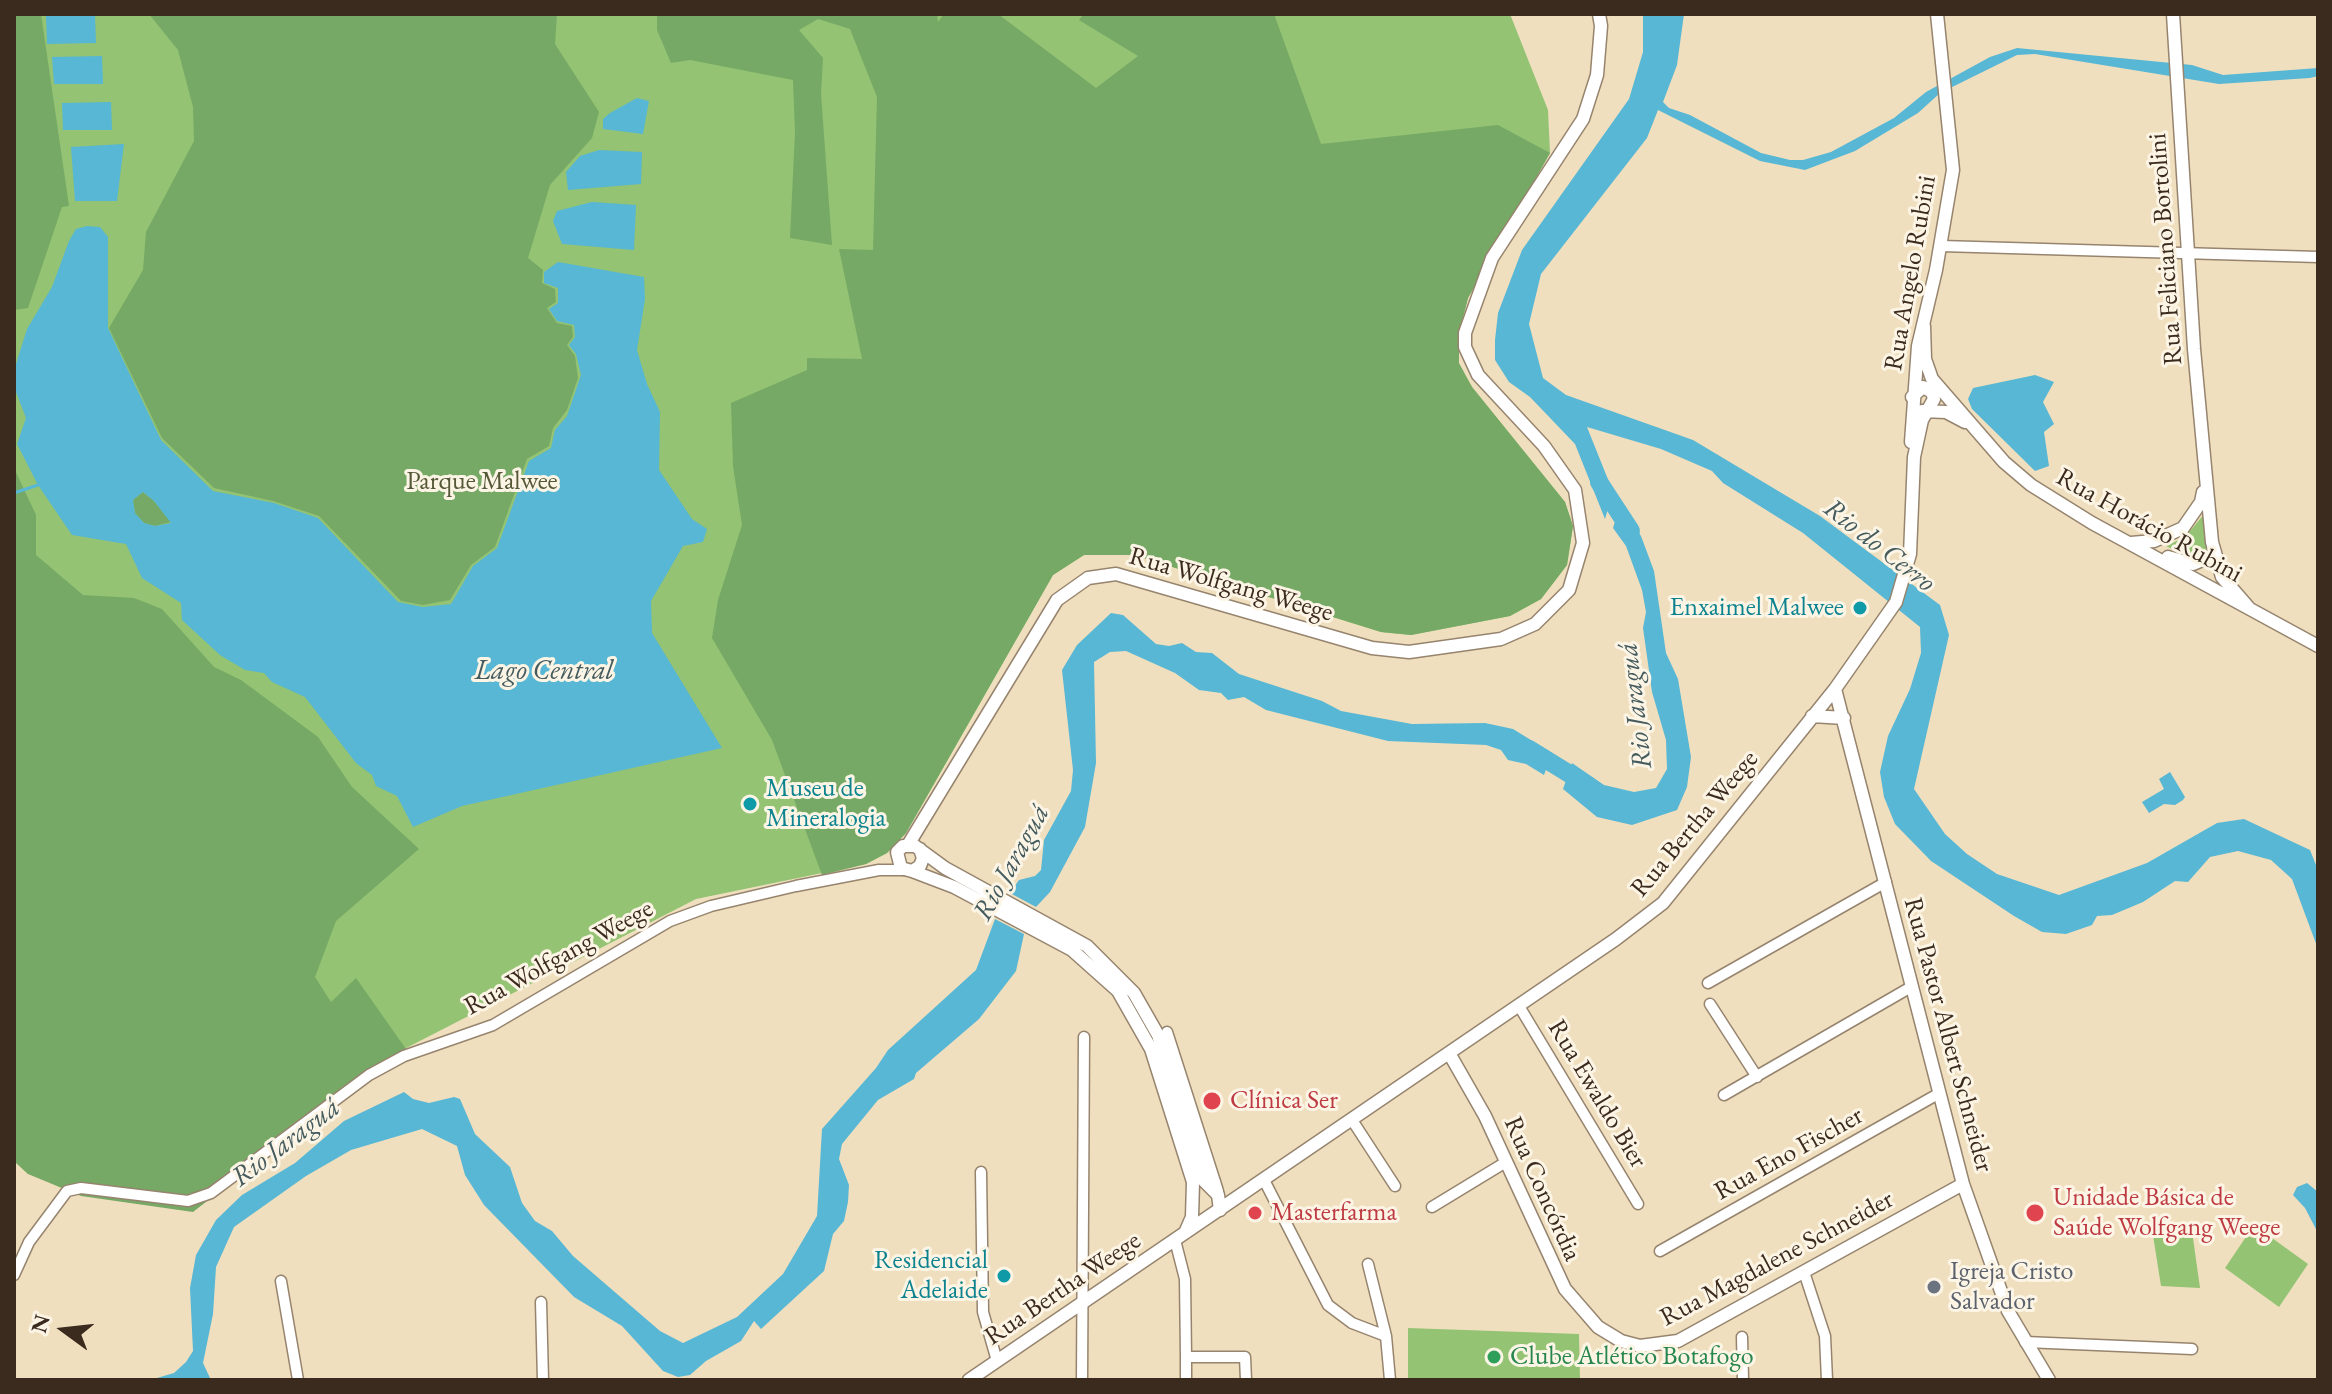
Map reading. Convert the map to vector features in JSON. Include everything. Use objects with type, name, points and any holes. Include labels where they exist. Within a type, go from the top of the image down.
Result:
[{"type":"main road","name":"Rua Wolfgang Weege","points":[[911,848],[1057,600],[1088,578],[1116,574],[1372,648],[1409,652],[1501,639],[1535,624],[1569,590],[1583,543],[1575,490],[1544,446],[1478,375],[1471,365],[1465,333],[1492,258],[1583,119],[1597,75],[1599,14]]},
{"type":"main road","name":"Rua Angelo Rubini","points":[[1912,399],[1918,346],[1941,246],[1953,170],[1937,14]]},
{"type":"main road","name":"Rua Feliciano Bortolini","points":[[2173,14],[2188,255],[2214,555],[2222,577],[2249,608]]},
{"type":"main road","name":"Rua Horácio Rubini","points":[[1924,326],[1928,373],[2004,462],[2031,485],[2134,546],[2318,646]]},
{"type":"main road","points":[[1920,388],[1930,390],[1934,399],[1926,411],[1918,410],[1912,399],[1920,388]]},
{"type":"main road","name":"Rua Bertha Weege","points":[[969,1380],[1519,1006],[1663,903],[1835,689],[1884,624],[1902,589],[1909,561],[1914,457],[1912,399]]},
{"type":"main road","name":"Rua Horácio Rubini","points":[[1926,411],[1946,412],[1971,426]]},
{"type":"main road","name":"Rua Bertha Weege","points":[[1914,457],[1926,411]]},
{"type":"main road","name":"Rua Feliciano Bortolini","points":[[2134,546],[2183,528],[2201,502],[2206,481]]},
{"type":"main road","points":[[2134,546],[2183,563],[2193,564],[2214,555]]},
{"type":"main road","name":"Rua Pastor Albert Schneider","points":[[1835,689],[1963,1184],[1997,1284],[2025,1342],[2049,1380]]},
{"type":"main road","points":[[1812,716],[1844,718]]},
{"type":"main road","points":[[908,871],[922,862],[911,848]]},
{"type":"main road","points":[[911,848],[896,861],[908,871],[982,895]]},
{"type":"main road","points":[[911,848],[982,895],[1104,960],[1134,993],[1165,1052],[1202,1177],[1220,1199],[1220,1210]]},
{"type":"main road","points":[[1038,925],[1086,960],[1128,1004],[1156,1066],[1193,1182],[1192,1212],[1179,1238]]},
{"type":"main road","name":"Rua Concórdia","points":[[1449,1053],[1485,1116],[1559,1281],[1586,1316],[1606,1333]]},
{"type":"main road","name":"Rua Magdalene Schneider","points":[[1606,1333],[1640,1346],[1678,1341],[1963,1184]]},
{"type":"main road","points":[[1193,1192],[1214,1190],[1244,1193]]},
{"type":"main road","points":[[1192,1212],[1205,1221]]},
{"type":"street","points":[[1941,246],[2318,257]]},
{"type":"street","name":"Rua Wolfgang Weege","points":[[879,870],[911,848]]},
{"type":"street","name":"Rua Wolfgang Weege","points":[[14,1275],[29,1242],[67,1191],[81,1188],[188,1201],[211,1193],[369,1075],[404,1056],[493,1025],[670,921],[711,906],[879,870],[908,871]]},
{"type":"street","points":[[1708,983],[1886,882]]},
{"type":"street","points":[[1724,1095],[1911,987]]},
{"type":"street","points":[[1710,1004],[1757,1077]]},
{"type":"street","name":"Rua Ewaldo Bier","points":[[1519,1006],[1638,1204]]},
{"type":"street","points":[[1167,1032],[1214,1190]]},
{"type":"street","points":[[1082,1380],[1084,1037]]},
{"type":"street","name":"Rua Eno Fischer","points":[[1660,1251],[1938,1094]]},
{"type":"street","points":[[1352,1120],[1395,1186]]},
{"type":"street","points":[[1432,1207],[1506,1162]]},
{"type":"street","points":[[981,1172],[983,1312],[997,1361]]},
{"type":"street","points":[[1264,1180],[1328,1305],[1352,1323],[1386,1336]]},
{"type":"street","points":[[1179,1238],[1185,1279],[1186,1380]]},
{"type":"street","points":[[1368,1264],[1386,1336],[1390,1380]]},
{"type":"street","points":[[1804,1272],[1825,1336],[1827,1380]]},
{"type":"street","points":[[281,1281],[298,1380]]},
{"type":"street","points":[[541,1302],[543,1380]]},
{"type":"street","points":[[1742,1337],[1743,1380]]},
{"type":"street","points":[[2025,1342],[2192,1349]]},
{"type":"street","points":[[1186,1357],[1245,1357],[1246,1380]]},
{"type":"green space","name":"Parque Malwee","points":[[14,14],[1510,14],[1548,110],[1550,153],[1468,298],[1459,333],[1459,364],[1472,387],[1565,502],[1573,526],[1567,565],[1541,599],[1510,616],[1411,635],[1381,632],[1134,555],[1084,555],[1053,575],[906,833],[887,853],[866,864],[696,899],[379,1062],[74,1181],[28,1174],[14,1161]]},
{"type":"green space","points":[[14,14],[41,14],[69,206],[62,207],[28,308],[14,310]]},
{"type":"green space","points":[[149,14],[557,14],[555,44],[599,112],[592,138],[550,185],[528,258],[543,270],[542,283],[555,289],[556,302],[547,308],[557,323],[572,326],[573,337],[567,345],[575,356],[578,378],[567,410],[553,428],[549,446],[527,459],[495,547],[471,565],[450,600],[423,605],[401,601],[319,516],[273,501],[214,488],[162,438],[109,328],[143,270],[146,232],[194,141],[193,107],[178,50]]},
{"type":"green space","points":[[657,14],[937,14],[938,22],[944,14],[998,14],[1096,88],[1138,56],[1079,20],[1084,14],[1274,14],[1321,144],[1498,125],[1550,153],[1468,298],[1459,333],[1459,363],[1472,387],[1565,502],[1573,526],[1567,565],[1541,599],[1510,616],[1411,635],[1381,632],[1134,555],[1084,555],[1053,575],[906,833],[887,853],[866,864],[822,875],[772,740],[712,638],[718,600],[742,525],[733,466],[731,403],[807,370],[807,358],[862,359],[839,249],[873,250],[877,97],[850,29],[818,19],[799,30],[823,58],[821,94],[832,245],[790,238],[795,132],[793,80],[690,60],[671,63],[657,30]]},
{"type":"green space","points":[[14,468],[36,515],[36,555],[83,595],[134,598],[162,609],[214,667],[241,680],[318,737],[352,787],[419,849],[336,921],[315,977],[331,1002],[356,978],[413,1059],[366,1078],[193,1212],[81,1196],[28,1174],[14,1161]]},
{"type":"green space","points":[[143,492],[171,522],[155,526],[144,523],[135,513],[133,500]]},
{"type":"green space","points":[[2205,513],[2208,550],[2203,555],[2190,558],[2166,546],[2185,537]]},
{"type":"green space","points":[[2191,1224],[2200,1288],[2161,1286],[2152,1229]]},
{"type":"green space","points":[[2254,1225],[2308,1264],[2279,1307],[2225,1268]]},
{"type":"green space","name":"Clube Atlético Botafogo","points":[[1408,1328],[1579,1334],[1580,1380],[1408,1380]]},
{"type":"water","points":[[1643,14],[1684,14],[1677,65],[1663,102],[1669,108],[1690,115],[1761,153],[1790,160],[1803,160],[1831,152],[1894,118],[1926,92],[1990,57],[2017,48],[2192,65],[2223,75],[2318,68],[2318,76],[2310,78],[2219,84],[2035,54],[2017,55],[1940,93],[1918,113],[1855,151],[1805,170],[1760,161],[1658,110],[1647,138],[1541,274],[1529,324],[1543,378],[1566,395],[1693,440],[1820,516],[1940,605],[1949,635],[1914,789],[1945,834],[1967,854],[1997,874],[2059,895],[2147,863],[2217,823],[2244,819],[2310,850],[2318,870],[2318,949],[2292,879],[2271,860],[2238,851],[2210,857],[2188,882],[2175,881],[2143,902],[2112,915],[2097,916],[2092,925],[2066,934],[2042,932],[2014,916],[1931,861],[1895,824],[1884,797],[1880,772],[1888,736],[1910,689],[1921,653],[1920,627],[1803,533],[1723,483],[1712,471],[1661,449],[1587,427],[1613,492],[1605,519],[1575,444],[1530,397],[1509,382],[1495,360],[1495,340],[1498,313],[1522,250],[1629,99],[1643,52]]},
{"type":"water","points":[[95,15],[96,43],[47,44],[46,16]]},
{"type":"water","points":[[102,56],[103,84],[54,84],[52,57]]},
{"type":"water","points":[[637,98],[649,101],[643,134],[603,129],[603,119]]},
{"type":"water","points":[[111,102],[112,130],[63,130],[62,103]]},
{"type":"water","points":[[124,144],[117,201],[75,201],[71,147]]},
{"type":"water","points":[[599,150],[642,152],[641,184],[568,190],[566,172],[580,156]]},
{"type":"water","points":[[592,202],[636,205],[634,250],[562,244],[553,221],[557,211]]},
{"type":"water","name":"Lago Central","points":[[100,227],[108,237],[108,328],[161,440],[213,491],[274,503],[318,518],[398,602],[423,607],[451,604],[473,566],[497,548],[529,461],[551,448],[555,430],[567,416],[581,375],[576,354],[569,345],[575,337],[574,325],[557,321],[549,309],[558,303],[558,288],[544,283],[544,272],[558,262],[644,277],[645,299],[637,350],[647,384],[660,412],[659,470],[692,519],[707,529],[703,542],[683,546],[651,601],[652,633],[722,748],[462,806],[413,827],[397,796],[376,786],[372,775],[356,763],[305,697],[272,682],[264,673],[245,670],[220,655],[182,620],[181,603],[142,578],[126,544],[72,535],[38,485],[17,444],[26,418],[16,392],[16,364],[27,329],[52,287],[76,229]],"holes":[[[143,492],[171,523],[155,526],[144,523],[135,513],[133,500]]]},
{"type":"water","points":[[2035,375],[2054,382],[2043,402],[2054,424],[2044,432],[2049,466],[2035,471],[1972,409],[1968,399],[1973,388]]},
{"type":"water","points":[[1620,505],[1641,536],[1654,571],[1666,653],[1678,679],[1691,757],[1687,787],[1677,810],[1632,825],[1597,817],[1563,789],[1572,763],[1604,785],[1634,792],[1656,788],[1667,769],[1666,740],[1652,692],[1643,628],[1646,612],[1642,590],[1626,546],[1613,528]]},
{"type":"water","points":[[1111,613],[1123,615],[1156,644],[1169,646],[1182,643],[1196,652],[1212,653],[1239,674],[1322,701],[1341,711],[1412,724],[1485,723],[1513,729],[1552,753],[1544,775],[1526,764],[1508,760],[1501,750],[1486,745],[1388,741],[1266,710],[1244,697],[1228,700],[1221,693],[1199,690],[1175,673],[1126,651],[1110,652],[1094,662],[1096,763],[1085,827],[1050,892],[1036,907],[1010,893],[1019,880],[1035,876],[1041,870],[1044,840],[1071,791],[1073,770],[1062,670],[1077,645]]},
{"type":"water","points":[[2170,772],[2185,797],[2175,805],[2164,804],[2149,813],[2142,802],[2164,789],[2159,779]]},
{"type":"water","points":[[995,919],[1024,934],[1016,971],[979,1019],[916,1073],[914,1079],[878,1100],[842,1144],[839,1159],[849,1185],[848,1202],[844,1221],[833,1234],[824,1271],[761,1329],[754,1321],[741,1341],[706,1361],[690,1375],[678,1377],[663,1371],[622,1326],[574,1297],[484,1205],[465,1175],[457,1146],[422,1129],[351,1150],[306,1176],[234,1227],[216,1267],[213,1314],[203,1363],[211,1380],[150,1380],[174,1373],[193,1351],[190,1288],[196,1255],[216,1220],[242,1195],[295,1163],[344,1121],[404,1092],[413,1099],[429,1103],[454,1097],[460,1099],[475,1134],[510,1167],[522,1203],[535,1221],[552,1231],[573,1256],[660,1331],[683,1343],[737,1317],[783,1274],[817,1216],[822,1129],[888,1050],[976,970]]},
{"type":"water","points":[[2307,1183],[2318,1192],[2318,1233],[2305,1208],[2293,1195],[2297,1187]]},
{"type":"waterway","name":"Rio Jaraguá","points":[[1599,482],[1631,531]]},
{"type":"waterway","points":[[14,493],[38,485]]},
{"type":"waterway","name":"Rio Jaraguá","points":[[1529,749],[1589,786]]},
{"type":"place","name":"Enxaimel Malwee","points":[[1860,608]]},
{"type":"place","name":"Museu de Mineralogia","points":[[750,804]]},
{"type":"place","name":"Clínica Ser","points":[[1212,1101]]},
{"type":"place","name":"Masterfarma","points":[[1255,1213]]},
{"type":"place","name":"Unidade Básica de Saúde Wolfgang Weege","points":[[2035,1213]]},
{"type":"place","name":"Residencial Adelaide","points":[[1004,1276]]},
{"type":"place","name":"Igreja Cristo Salvador","points":[[1934,1287]]},
{"type":"place","name":"Clube Atlético Botafogo","points":[[1494,1357]]},
{"type":"water label","name":"Rio do Cerro","points":[[1879,546]]}]
